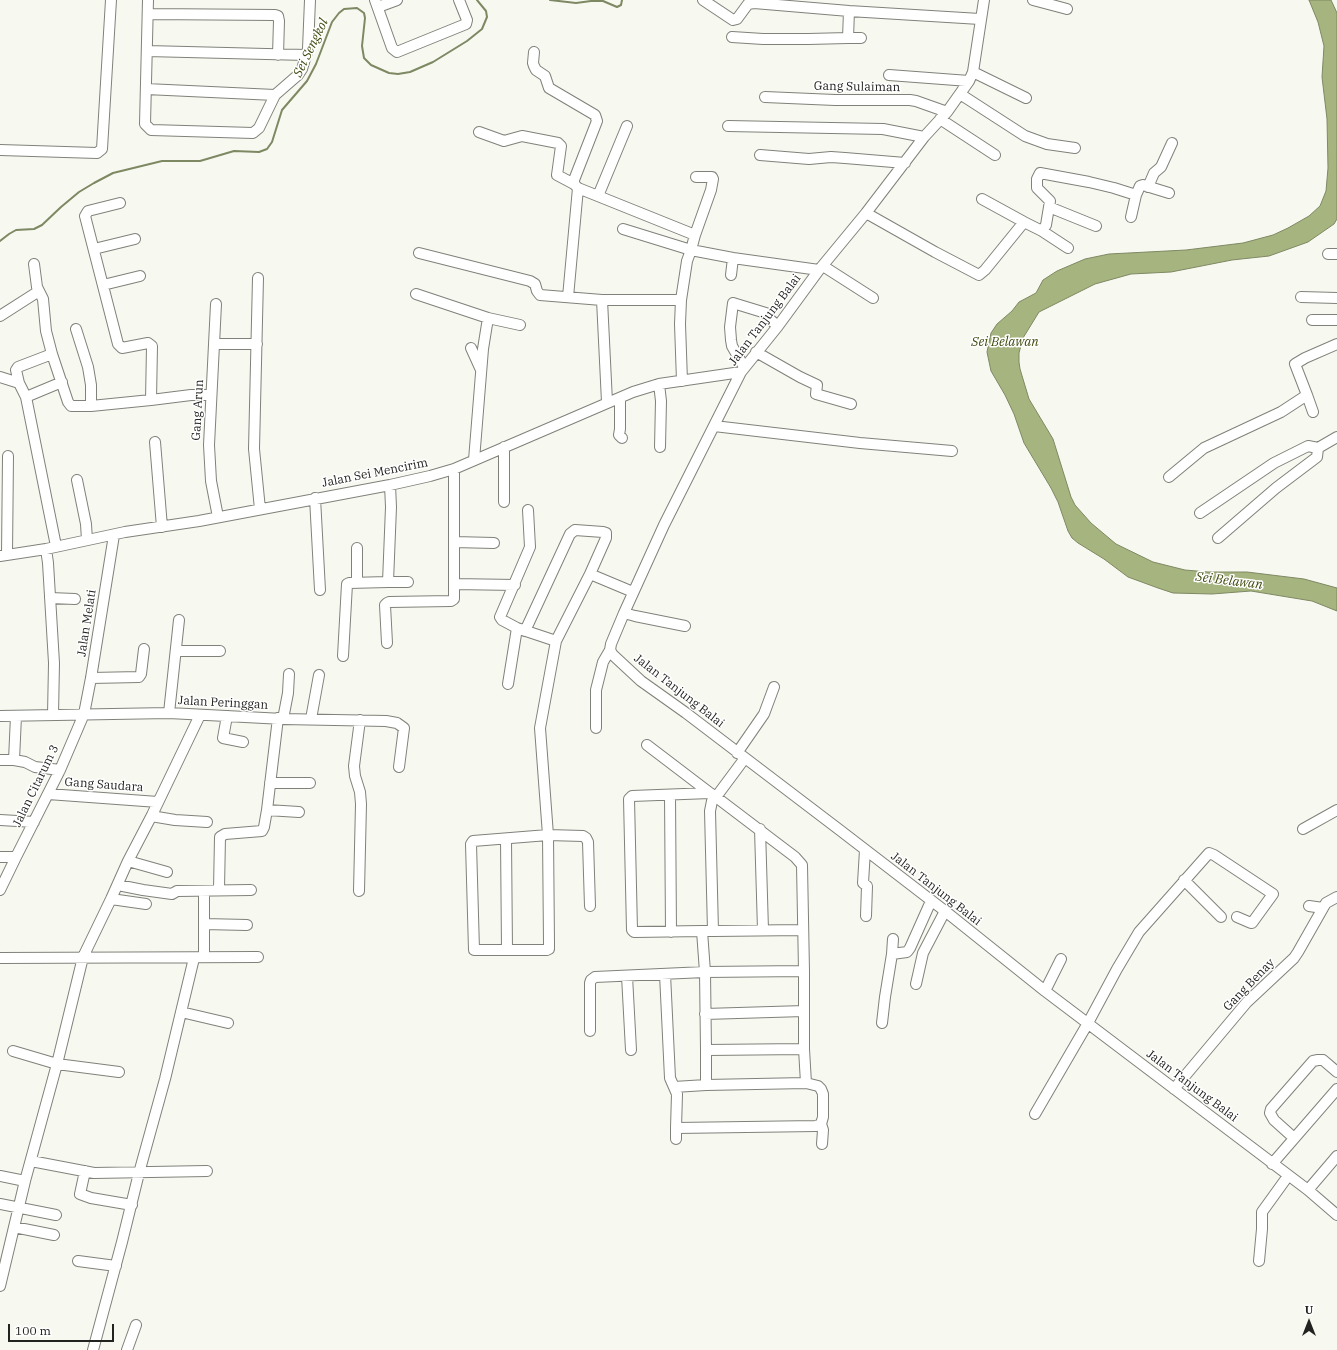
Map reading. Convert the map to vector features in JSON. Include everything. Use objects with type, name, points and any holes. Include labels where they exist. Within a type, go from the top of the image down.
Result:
[{"type":"street","points":[[0,150],[97,153],[102,149],[111,0]]},
{"type":"street","points":[[148,0],[145,124],[151,130],[254,133],[259,128],[275,95],[298,75],[302,69],[308,50],[310,0]]},
{"type":"street","points":[[396,0],[376,3],[392,48],[397,52],[466,24],[467,20],[459,0]]},
{"type":"street","points":[[703,0],[733,20],[737,19],[748,4],[980,19]]},
{"type":"street","name":"Jalan Tanjung Balai","points":[[984,0],[971,77],[960,94],[924,137],[866,213],[821,268],[778,326],[742,370],[664,525],[633,592],[611,644],[610,650],[613,655],[641,681],[686,713],[945,911],[1045,991],[1308,1190],[1337,1215]]},
{"type":"street","points":[[1033,0],[1067,9]]},
{"type":"street","points":[[848,38],[849,11]]},
{"type":"street","points":[[148,14],[275,15],[278,16],[279,22],[278,55]]},
{"type":"street","points":[[732,37],[808,40],[861,38]]},
{"type":"street","points":[[147,51],[306,56]]},
{"type":"street","points":[[534,52],[534,66],[536,70],[545,76],[549,88],[595,115],[597,121],[575,175],[576,186],[568,297]]},
{"type":"street","points":[[889,75],[971,77],[1026,98]]},
{"type":"street","points":[[146,89],[275,95]]},
{"type":"street","points":[[960,94],[1026,136],[1047,144],[1075,148]]},
{"type":"street","name":"Gang Sulaiman","points":[[765,97],[916,101],[943,115],[995,155]]},
{"type":"street","points":[[598,196],[627,126]]},
{"type":"street","points":[[728,126],[883,129],[924,137]]},
{"type":"street","points":[[479,132],[504,141],[522,136],[558,143],[561,146],[557,175],[598,196],[695,235]]},
{"type":"street","points":[[1148,186],[1154,173],[1161,167],[1172,143]]},
{"type":"street","points":[[760,155],[809,159],[831,157],[870,159],[905,163]]},
{"type":"street","points":[[1042,231],[1046,225],[1049,200],[1037,188],[1037,179],[1040,173],[1089,182],[1136,195]]},
{"type":"street","points":[[682,381],[680,324],[681,300],[687,261],[714,179],[712,177],[696,177]]},
{"type":"street","points":[[1131,217],[1136,195],[1141,185],[1169,194]]},
{"type":"street","points":[[982,199],[1042,231],[1068,248]]},
{"type":"street","points":[[120,203],[88,211],[85,216],[120,347],[148,343],[152,346],[151,400]]},
{"type":"street","points":[[1049,207],[1096,226]]},
{"type":"street","points":[[866,213],[979,275],[985,270],[1024,222]]},
{"type":"street","points":[[623,229],[691,250],[733,258],[821,268],[874,298]]},
{"type":"street","points":[[94,249],[134,239]]},
{"type":"street","points":[[419,253],[530,281],[534,284],[540,295],[602,300],[681,300]]},
{"type":"street","points":[[731,275],[733,258]]},
{"type":"street","points":[[34,264],[39,291],[43,299],[46,331],[52,354],[71,406],[92,406],[191,394],[211,395]]},
{"type":"street","points":[[103,285],[140,276]]},
{"type":"street","points":[[258,278],[254,450],[260,509]]},
{"type":"street","points":[[0,316],[39,291]]},
{"type":"street","points":[[416,294],[488,318],[520,325]]},
{"type":"street","points":[[1301,297],[1337,298]]},
{"type":"street","points":[[602,300],[608,402]]},
{"type":"street","points":[[742,370],[731,340],[730,327],[733,303],[769,314],[767,317],[778,326]]},
{"type":"street","name":"Gang Arun","points":[[216,304],[209,445],[211,481],[218,517]]},
{"type":"street","points":[[474,460],[483,349],[488,318]]},
{"type":"street","points":[[1312,320],[1337,320]]},
{"type":"street","points":[[76,329],[88,367],[92,406]]},
{"type":"street","points":[[214,344],[257,344]]},
{"type":"street","points":[[1313,412],[1296,364],[1305,358],[1337,344]]},
{"type":"street","points":[[471,348],[481,372]]},
{"type":"street","points":[[756,352],[817,385],[816,394],[851,404]]},
{"type":"street","points":[[52,354],[18,367],[16,370],[19,383],[26,397],[51,547],[50,598],[54,663],[53,715]]},
{"type":"street","name":"Jalan Sei Mencirim","points":[[4,555],[390,485],[454,469],[633,392],[659,384],[742,370]]},
{"type":"street","points":[[0,377],[19,383]]},
{"type":"street","points":[[26,397],[62,382]]},
{"type":"street","points":[[659,384],[661,427],[660,447]]},
{"type":"street","points":[[1169,477],[1204,448],[1281,412],[1307,395]]},
{"type":"street","points":[[620,398],[619,435],[622,438]]},
{"type":"street","points":[[714,426],[952,452]]},
{"type":"street","points":[[1200,513],[1274,463],[1308,446],[1318,448],[1337,437]]},
{"type":"street","points":[[155,442],[162,527]]},
{"type":"street","points":[[504,447],[504,502]]},
{"type":"street","points":[[1218,538],[1276,488],[1316,457],[1318,448]]},
{"type":"street","points":[[4,555],[8,456]]},
{"type":"street","points":[[387,643],[386,603],[453,601],[454,469]]},
{"type":"street","points":[[77,480],[86,524],[87,540]]},
{"type":"street","points":[[388,582],[391,507],[390,485]]},
{"type":"street","points":[[315,498],[320,590]]},
{"type":"street","points":[[528,510],[530,547],[500,617],[502,620],[521,629],[556,641]]},
{"type":"street","points":[[508,684],[521,629],[570,534],[575,530],[599,531],[606,533],[606,538],[590,574],[556,641],[540,728],[548,835],[549,949],[545,951],[475,950],[473,948],[471,846],[474,841],[548,835],[575,835],[586,838],[588,842],[590,906]]},
{"type":"street","name":"Jalan Melati","points":[[84,714],[92,678],[114,535]]},
{"type":"street","points":[[454,542],[494,543]]},
{"type":"street","points":[[356,583],[357,548]]},
{"type":"street","points":[[590,574],[633,592]]},
{"type":"street","points":[[343,656],[347,584],[349,582],[408,582]]},
{"type":"street","points":[[454,584],[514,586]]},
{"type":"street","points":[[50,598],[75,599]]},
{"type":"street","points":[[624,613],[685,626]]},
{"type":"street","points":[[169,713],[177,651],[179,620]]},
{"type":"street","points":[[92,678],[139,677],[141,674],[144,649]]},
{"type":"street","points":[[596,728],[596,690],[603,662],[610,650]]},
{"type":"street","points":[[177,651],[220,651]]},
{"type":"street","points":[[219,889],[220,836],[224,834],[262,831],[264,827],[281,719],[288,693],[289,674]]},
{"type":"street","points":[[311,719],[319,675]]},
{"type":"street","points":[[714,931],[710,811],[713,795],[741,756],[764,714],[774,687]]},
{"type":"street","name":"Jalan Peringgan","points":[[0,716],[169,713],[281,719],[386,721],[397,723],[404,728],[399,767]]},
{"type":"street","name":"Jalan Citarum 3","points":[[0,890],[60,770],[84,714]]},
{"type":"street","points":[[1,1281],[25,1181],[57,1064],[83,957],[128,861],[200,715]]},
{"type":"street","points":[[14,760],[16,716]]},
{"type":"street","points":[[227,716],[223,738],[243,742]]},
{"type":"street","points":[[359,891],[361,804],[354,766],[360,720]]},
{"type":"street","points":[[647,745],[760,829],[795,857],[802,865],[804,1049],[806,1083]]},
{"type":"street","points":[[0,760],[14,760],[25,762],[35,767],[60,770]]},
{"type":"street","points":[[270,782],[310,783]]},
{"type":"street","name":"Gang Saudara","points":[[48,794],[158,802]]},
{"type":"street","points":[[670,795],[672,932]]},
{"type":"street","points":[[713,795],[632,796],[629,801],[632,930],[672,932],[803,930]]},
{"type":"street","points":[[267,810],[299,812]]},
{"type":"street","points":[[1303,829],[1337,810]]},
{"type":"street","points":[[152,815],[175,820],[206,822]]},
{"type":"street","points":[[0,820],[34,822]]},
{"type":"street","points":[[760,829],[762,930]]},
{"type":"street","points":[[506,839],[507,950]]},
{"type":"street","points":[[865,850],[863,883],[867,886],[866,916]]},
{"type":"street","points":[[1035,1114],[1139,932],[1208,853],[1273,894],[1252,923],[1237,917]]},
{"type":"street","points":[[0,857],[16,857]]},
{"type":"street","points":[[128,861],[167,872]]},
{"type":"street","points":[[1184,880],[1221,917]]},
{"type":"street","points":[[118,885],[172,894],[177,891],[204,891],[219,889],[251,890]]},
{"type":"street","points":[[93,1350],[182,1012],[199,957],[204,924],[204,891]]},
{"type":"street","name":"Gang Benay","points":[[1174,1089],[1248,1002],[1294,958],[1326,903],[1337,897]]},
{"type":"street","points":[[111,899],[146,904]]},
{"type":"street","points":[[892,954],[907,952],[910,948],[931,901]]},
{"type":"street","points":[[1309,906],[1323,908]]},
{"type":"street","points":[[916,984],[923,953],[945,911]]},
{"type":"street","points":[[204,924],[247,925]]},
{"type":"street","points":[[702,931],[705,972],[706,1085]]},
{"type":"street","points":[[882,1023],[893,939]]},
{"type":"street","points":[[0,958],[258,957]]},
{"type":"street","points":[[1045,991],[1061,959]]},
{"type":"street","points":[[590,1031],[590,983],[595,977],[705,972],[804,971]]},
{"type":"street","points":[[665,974],[670,1078],[677,1094],[676,1139]]},
{"type":"street","points":[[627,976],[631,1050]]},
{"type":"street","points":[[182,1012],[228,1023]]},
{"type":"street","points":[[705,1014],[804,1012]]},
{"type":"street","points":[[706,1050],[804,1049]]},
{"type":"street","points":[[13,1050],[57,1064],[119,1072]]},
{"type":"street","points":[[1294,1138],[1274,1120],[1270,1113],[1271,1109],[1313,1061],[1323,1060],[1337,1072]]},
{"type":"street","points":[[674,1087],[806,1083],[818,1086],[821,1089],[823,1117],[821,1124],[823,1130],[822,1144]]},
{"type":"street","points":[[1272,1164],[1337,1089]]},
{"type":"street","points":[[676,1128],[816,1126],[821,1124]]},
{"type":"street","points":[[1308,1190],[1337,1156]]},
{"type":"street","points":[[31,1161],[94,1173],[207,1171]]},
{"type":"street","points":[[85,1171],[80,1194],[91,1198],[132,1205]]},
{"type":"street","points":[[0,1176],[25,1181]]},
{"type":"street","points":[[1259,1261],[1262,1212],[1288,1176]]},
{"type":"street","points":[[0,1204],[56,1215]]},
{"type":"street","points":[[14,1226],[54,1236]]},
{"type":"street","points":[[78,1261],[116,1266]]},
{"type":"street","points":[[128,1350],[136,1325]]},
{"type":"water","name":"Sei Belawan","points":[[1309,0],[1331,0],[1337,13],[1337,219],[1334,224],[1308,242],[1269,256],[1232,260],[1171,272],[1131,274],[1095,284],[1039,312],[1023,338],[1019,353],[1019,362],[1029,399],[1053,439],[1071,497],[1075,505],[1091,523],[1116,544],[1153,562],[1185,570],[1208,572],[1247,572],[1304,579],[1337,588],[1337,611],[1312,601],[1251,591],[1212,594],[1173,593],[1128,577],[1104,559],[1078,543],[1072,538],[1068,531],[1058,502],[1051,488],[1024,443],[1014,414],[991,371],[987,352],[991,333],[997,324],[1012,311],[1019,302],[1036,293],[1043,280],[1057,271],[1085,259],[1109,254],[1186,250],[1243,243],[1273,235],[1288,228],[1309,216],[1320,206],[1326,191],[1328,168],[1327,119],[1322,77],[1324,46],[1318,22]]},
{"type":"waterway","name":"Sei Sengkol","points":[[0,241],[16,230],[34,229],[42,225],[79,192],[113,173],[162,161],[200,161],[234,151],[259,152],[267,149],[272,142],[282,110],[307,81],[316,64],[332,22],[344,9],[357,8],[364,13],[365,18],[362,46],[364,58],[371,65],[389,73],[398,74],[410,72],[433,62],[467,41],[482,29],[487,17],[486,11],[477,0]]},
{"type":"waterway","name":"Sei Sengkol","points":[[550,0],[576,3],[603,1],[617,7],[621,5],[622,0]]}]
